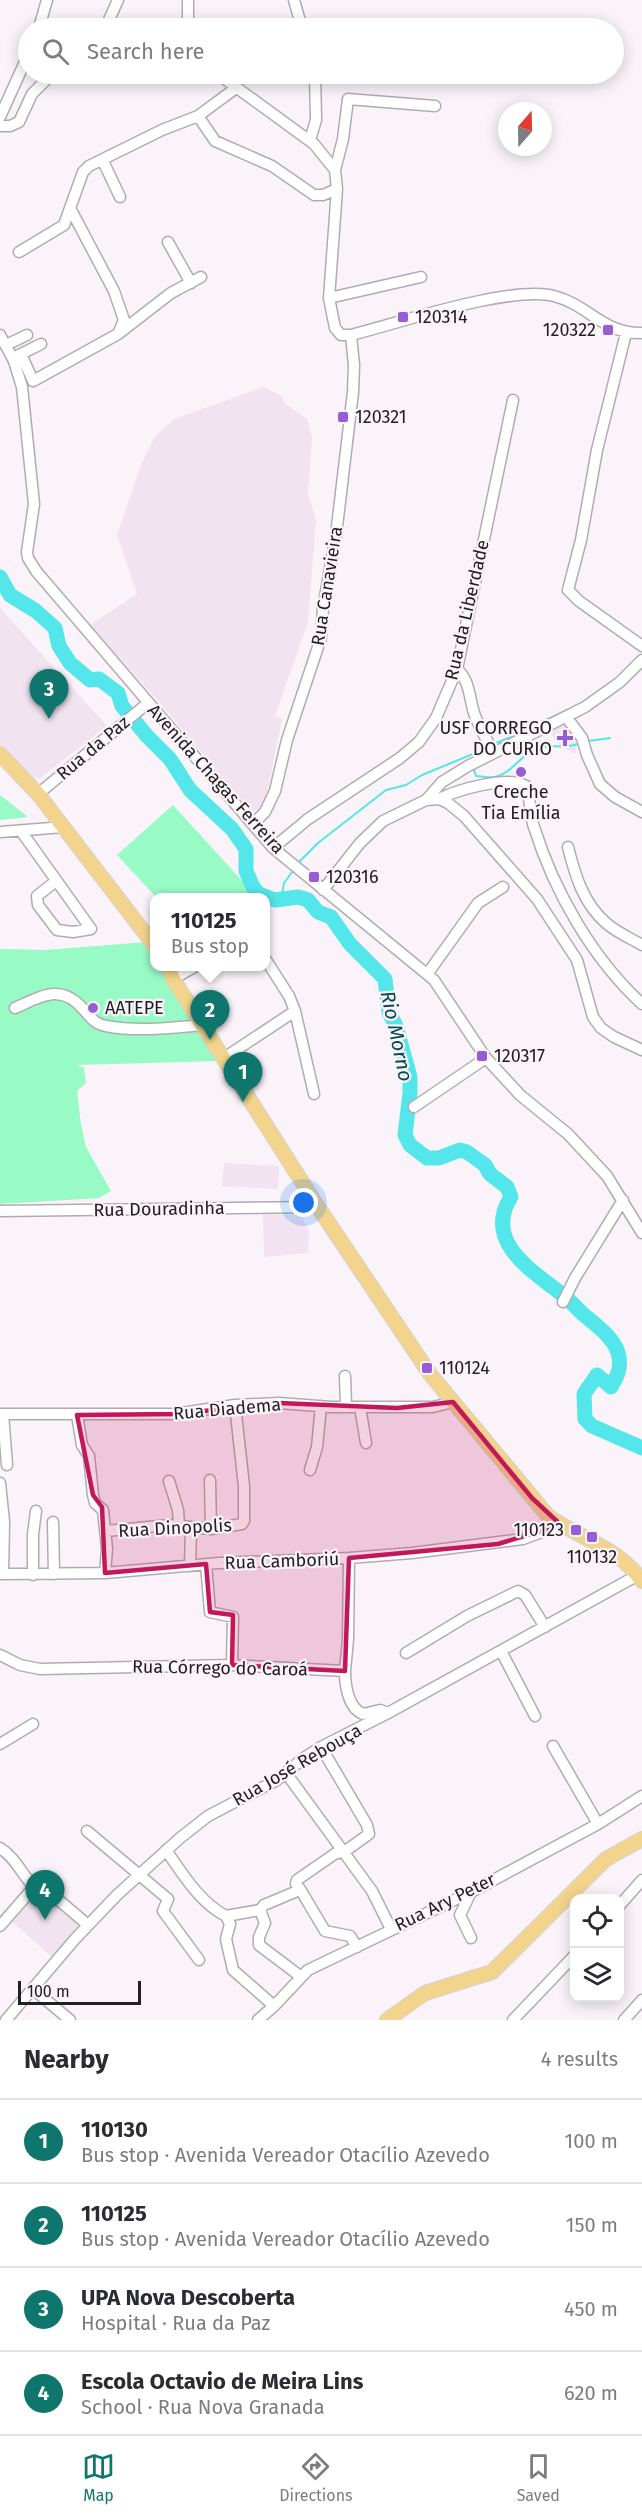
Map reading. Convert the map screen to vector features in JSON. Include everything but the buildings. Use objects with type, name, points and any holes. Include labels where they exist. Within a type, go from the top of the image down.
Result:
[{"type":"main road","points":[[0,754],[38,794],[150,940]]},
{"type":"main road","points":[[170,973],[373,1291],[453,1402],[548,1516],[614,1553],[640,1578]]},
{"type":"main road","points":[[387,2020],[425,1993],[492,1972],[606,1859],[642,1839]]},
{"type":"street","points":[[42,18],[47,0]]},
{"type":"street","points":[[110,18],[118,0]]},
{"type":"street","points":[[188,0],[188,18]]},
{"type":"street","points":[[294,0],[299,18]]},
{"type":"street","points":[[0,117],[18,77]]},
{"type":"street","points":[[0,126],[10,126],[19,122],[32,94],[42,84]]},
{"type":"street","points":[[231,84],[310,140],[336,170]]},
{"type":"street","points":[[310,140],[316,120],[315,84]]},
{"type":"street","points":[[19,252],[64,225],[83,172],[89,166],[162,130],[198,116],[236,88]]},
{"type":"street","points":[[435,106],[348,99],[336,170],[337,189],[329,298],[338,333],[345,336],[351,335],[480,302],[538,294],[566,300],[614,329],[626,333],[642,333]]},
{"type":"street","points":[[198,116],[215,141],[272,166],[314,195],[323,195],[337,189]]},
{"type":"street","points":[[103,161],[120,197]]},
{"type":"street","points":[[70,208],[114,291],[124,320],[118,334]]},
{"type":"street","points":[[168,242],[190,283]]},
{"type":"street","points":[[41,344],[17,356],[33,381],[118,334],[171,293],[201,277]]},
{"type":"street","points":[[329,298],[421,277]]},
{"type":"street","points":[[626,333],[597,450],[581,540],[568,590],[579,601],[642,646]]},
{"type":"street","points":[[2,341],[27,335]]},
{"type":"street","name":"Rua Canavieira","points":[[253,824],[266,812],[275,791],[287,740],[321,638],[323,608],[336,535],[353,392],[354,364],[351,335]]},
{"type":"street","name":"Avenida Chagas Ferreira","points":[[2,341],[17,356],[22,387],[34,504],[27,543],[28,558],[36,571],[145,705],[273,848],[428,974],[445,994],[485,1059],[520,1095],[568,1134],[607,1176],[642,1233]]},
{"type":"street","name":"Rua da Liberdade","points":[[273,848],[308,819],[400,758],[419,742],[436,717],[457,669],[513,400]]},
{"type":"street","points":[[426,800],[442,782],[468,766],[567,718],[620,682],[642,660]]},
{"type":"street","points":[[457,669],[463,674],[474,712],[494,753]]},
{"type":"street","name":"Rua da Paz","points":[[38,794],[145,705]]},
{"type":"street","points":[[567,718],[582,738],[600,784],[642,812]]},
{"type":"street","points":[[323,890],[371,830],[383,821],[426,800],[439,799],[469,788],[509,783],[526,786],[533,825],[558,888],[589,940],[612,972],[642,1004]]},
{"type":"street","points":[[439,799],[464,816],[537,899],[577,960],[593,1017],[601,1028],[625,1043],[642,1050]]},
{"type":"street","points":[[0,832],[64,827]]},
{"type":"street","points":[[21,831],[92,928],[73,932],[57,930],[38,905],[37,896],[56,881]]},
{"type":"street","points":[[568,847],[575,875],[594,909],[607,923],[642,945]]},
{"type":"street","points":[[428,974],[478,903],[503,887]]},
{"type":"street","points":[[270,966],[289,996],[295,1011],[314,1094]]},
{"type":"street","points":[[15,1008],[43,996],[63,994],[74,1000],[91,1019],[106,1026],[167,1028],[203,1025]]},
{"type":"street","points":[[224,1058],[295,1011]]},
{"type":"street","points":[[414,1107],[485,1059]]},
{"type":"street","points":[[563,1302],[575,1278],[623,1200]]},
{"type":"street","name":"Rua Douradinha","points":[[0,1211],[318,1207]]},
{"type":"street","points":[[345,1376],[346,1407]]},
{"type":"street","name":"Rua Diadema","points":[[2,1414],[175,1414],[235,1405],[279,1403],[346,1407],[433,1407],[453,1402]]},
{"type":"street","name":"Rua Dinopolis","points":[[106,1531],[179,1525],[191,1529],[211,1529],[243,1523],[244,1486],[235,1405]]},
{"type":"street","points":[[310,1470],[317,1447],[321,1406]]},
{"type":"street","points":[[360,1407],[366,1443]]},
{"type":"street","points":[[2,1414],[7,1465]]},
{"type":"street","points":[[77,1415],[82,1445],[89,1456],[95,1503],[103,1510],[106,1531],[105,1573]]},
{"type":"street","points":[[210,1480],[211,1529]]},
{"type":"street","points":[[169,1481],[178,1510],[179,1525]]},
{"type":"street","points":[[0,1483],[4,1522],[1,1574]]},
{"type":"street","points":[[33,1575],[33,1534],[36,1511]]},
{"type":"street","points":[[53,1522],[54,1574]]},
{"type":"street","name":"Rua Camboriú","points":[[1,1574],[105,1573],[206,1564],[349,1558],[498,1544],[523,1539],[561,1525]]},
{"type":"street","points":[[190,1566],[191,1529]]},
{"type":"street","points":[[349,1558],[348,1639],[345,1671],[349,1697],[356,1709],[363,1714],[380,1710],[388,1713]]},
{"type":"street","points":[[206,1564],[210,1612],[232,1617],[232,1665]]},
{"type":"street","name":"Rua José Rebouça","points":[[6,2020],[88,1925],[139,1874],[208,1816],[286,1773],[321,1747],[640,1578]]},
{"type":"street","points":[[406,1653],[468,1616],[518,1591],[525,1595],[544,1627]]},
{"type":"street","points":[[501,1651],[535,1716]]},
{"type":"street","name":"Rua Córrego do Caroá","points":[[0,1655],[20,1665],[40,1669],[232,1665],[345,1671]]},
{"type":"street","points":[[0,1744],[33,1724]]},
{"type":"street","points":[[553,1746],[598,1824]]},
{"type":"street","points":[[321,1747],[369,1831],[368,1835],[344,1852],[336,1853],[297,1880],[296,1884],[325,1931],[348,1935],[357,1947]]},
{"type":"street","points":[[286,1773],[372,1892],[391,1929]]},
{"type":"street","name":"Rua Ary Peter","points":[[258,2020],[308,1970],[471,1892],[598,1824],[642,1796]]},
{"type":"street","points":[[87,1831],[168,1899],[163,1911],[199,1960]]},
{"type":"street","points":[[0,1848],[22,1869],[25,1878],[34,1887]]},
{"type":"street","points":[[166,1850],[194,1887],[212,1906],[226,1916],[230,1924],[226,1939],[236,1974],[258,1990],[274,2006]]},
{"type":"street","points":[[624,1900],[642,1880]]},
{"type":"street","points":[[0,1925],[34,1887],[41,1885],[88,1925]]},
{"type":"street","points":[[226,1916],[260,1910],[264,1905],[300,1889]]},
{"type":"street","points":[[471,1892],[460,1915],[471,1938]]},
{"type":"street","points":[[260,1910],[265,1923],[259,1937],[259,1945],[300,1976]]},
{"type":"street","points":[[513,2020],[570,1960]]},
{"type":"street","points":[[33,1989],[70,2020]]},
{"type":"street","points":[[624,2020],[642,2000]]},
{"type":"highlighted area","points":[[453,1402],[532,1498],[561,1525],[498,1544],[349,1558],[345,1671],[232,1665],[233,1615],[210,1612],[206,1564],[105,1573],[102,1507],[93,1495],[77,1415],[175,1414],[279,1403],[397,1408]]},
{"type":"shaded area","points":[[264,387],[282,396],[283,402],[307,419],[312,438],[308,493],[316,520],[308,622],[275,716],[282,719],[266,799],[260,810],[254,811],[249,809],[155,697],[90,625],[137,594],[117,535],[141,465],[154,438],[174,419]]},
{"type":"shaded area","points":[[0,608],[107,726],[39,779],[33,778],[0,746]]},
{"type":"shaded area","name":"USF CORREGO DO CURIO","points":[[563,721],[577,743],[575,754],[561,746],[548,730]]},
{"type":"shaded area","points":[[224,1163],[279,1166],[278,1189],[222,1186]]},
{"type":"shaded area","points":[[263,1214],[301,1215],[309,1231],[308,1253],[264,1257]]},
{"type":"shaded area","points":[[38,1885],[82,1921],[52,1957],[8,1918]]},
{"type":"green space","points":[[0,795],[28,817],[0,820]]},
{"type":"green space","points":[[173,805],[253,893],[152,893],[117,855]]},
{"type":"green space","name":"AATEPE","points":[[147,942],[150,946],[150,971],[166,971],[219,1061],[76,1065],[84,1068],[86,1083],[77,1091],[86,1147],[111,1191],[99,1198],[0,1204],[0,949],[45,950]]},
{"type":"waterway","name":"Rio Morno","points":[[0,577],[10,595],[36,611],[55,628],[59,646],[70,663],[90,680],[99,679],[118,693],[122,706],[170,759],[190,790],[232,829],[246,849],[246,871],[258,893]]},
{"type":"waterway","points":[[522,731],[576,706]]},
{"type":"waterway","points":[[496,743],[513,736]]},
{"type":"waterway","points":[[588,741],[610,738]]},
{"type":"waterway","points":[[474,770],[476,776],[495,777],[507,771],[534,750],[578,744]]},
{"type":"waterway","points":[[300,861],[318,843],[386,790],[406,785],[422,775],[485,749]]},
{"type":"waterway","points":[[281,899],[284,883],[293,871]]},
{"type":"waterway","name":"Rio Morno","points":[[270,898],[275,900],[298,897],[308,900],[318,912],[331,917],[350,944],[385,979],[389,1012],[396,1026],[410,1077],[405,1135],[410,1145],[427,1158],[439,1158],[460,1150],[467,1152],[485,1165],[490,1174],[507,1187],[511,1197],[504,1213],[503,1228],[507,1242],[515,1254],[526,1266],[566,1297],[600,1328],[617,1351],[619,1369],[611,1387],[597,1375],[584,1394],[585,1419],[592,1426],[642,1448]]},
{"type":"place","name":"120314","points":[[403,317]]},
{"type":"place","name":"120322","points":[[608,330]]},
{"type":"place","name":"120321","points":[[343,417]]},
{"type":"place","name":"UPA Nova Descoberta","points":[[49,719]]},
{"type":"place","name":"USF CORREGO DO CURIO","points":[[565,738]]},
{"type":"place","name":"Creche Tia Emília","points":[[521,772]]},
{"type":"place","name":"120316","points":[[314,877]]},
{"type":"place","name":"AATEPE","points":[[93,1008]]},
{"type":"place","name":"110125","points":[[210,1040]]},
{"type":"place","name":"120317","points":[[482,1056]]},
{"type":"place","name":"110130","points":[[243,1102]]},
{"type":"place","name":"110124","points":[[427,1368]]},
{"type":"place","name":"110123","points":[[576,1530]]},
{"type":"place","name":"110132","points":[[592,1537]]},
{"type":"place","name":"Escola Octavio de Meira Lins","points":[[45,1920]]}]
